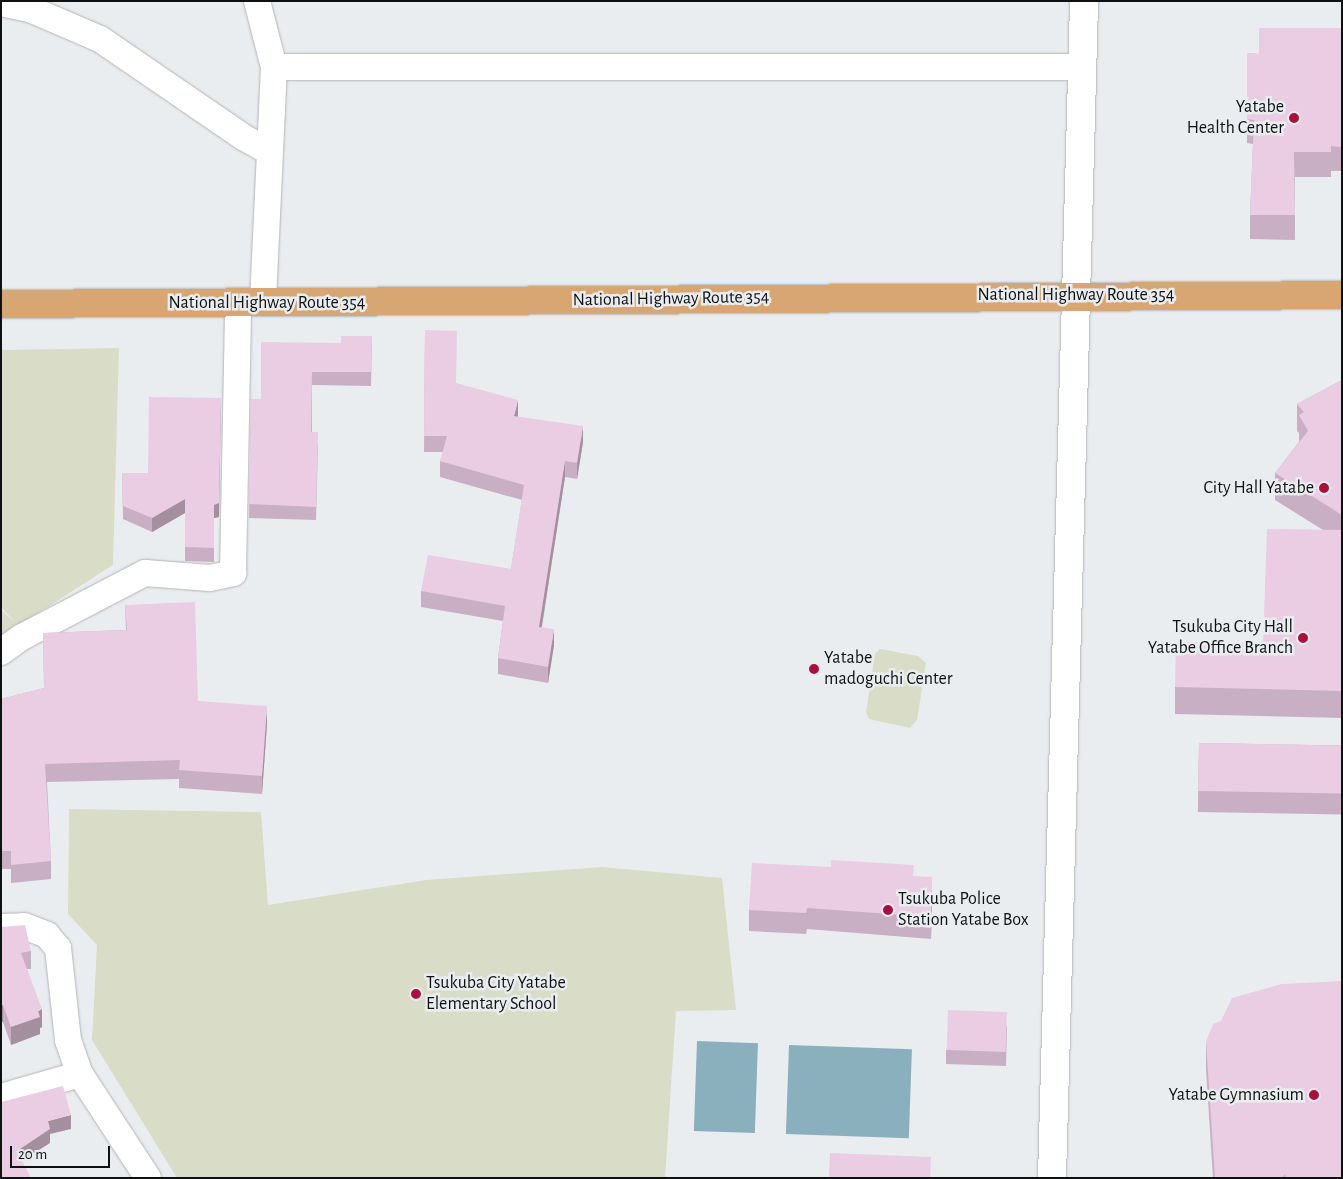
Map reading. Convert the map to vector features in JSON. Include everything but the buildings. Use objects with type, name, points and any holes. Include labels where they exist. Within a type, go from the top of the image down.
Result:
[{"type":"highway","name":"National Highway Route 354","points":[[1,304],[1078,295],[1342,295]]},
{"type":"street","points":[[1,652],[22,637],[145,573],[210,578],[233,573],[250,303],[268,151],[274,67],[257,1]]},
{"type":"street","points":[[1052,1178],[1078,295],[1084,1]]},
{"type":"street","points":[[1,3],[30,9],[100,39],[243,137],[268,151]]},
{"type":"street","points":[[274,67],[1083,67]]},
{"type":"street","points":[[1,927],[24,926],[46,936],[58,948],[68,1040],[80,1074],[148,1178]]},
{"type":"street","points":[[1,1097],[80,1074]]},
{"type":"green space","points":[[119,348],[113,565],[1,637],[1,610],[14,621],[1,607],[1,350]]},
{"type":"green space","points":[[880,649],[918,656],[926,663],[917,720],[910,728],[869,719],[866,712],[875,654]]},
{"type":"green space","name":"Tsukuba City Yatabe Elementary School","points":[[69,809],[261,812],[268,905],[426,880],[602,867],[722,878],[736,1010],[676,1011],[665,1178],[177,1178],[92,1040],[97,945],[68,914]]},
{"type":"water","points":[[697,1041],[758,1043],[755,1133],[694,1131]]},
{"type":"water","points":[[789,1045],[912,1049],[909,1138],[786,1134]]},
{"type":"place","name":"Yatabe Health Center","points":[[1294,118]]},
{"type":"place","name":"City Hall Yatabe","points":[[1324,488]]},
{"type":"place","name":"Tsukuba City Hall Yatabe Office Branch","points":[[1303,638]]},
{"type":"place","name":"Yatabe madoguchi Center","points":[[814,669]]},
{"type":"place","name":"Tsukuba Police Station Yatabe Box","points":[[888,910]]},
{"type":"place","name":"Tsukuba City Yatabe Elementary School","points":[[416,994]]},
{"type":"place","name":"Yatabe Gymnasium","points":[[1314,1095]]}]
